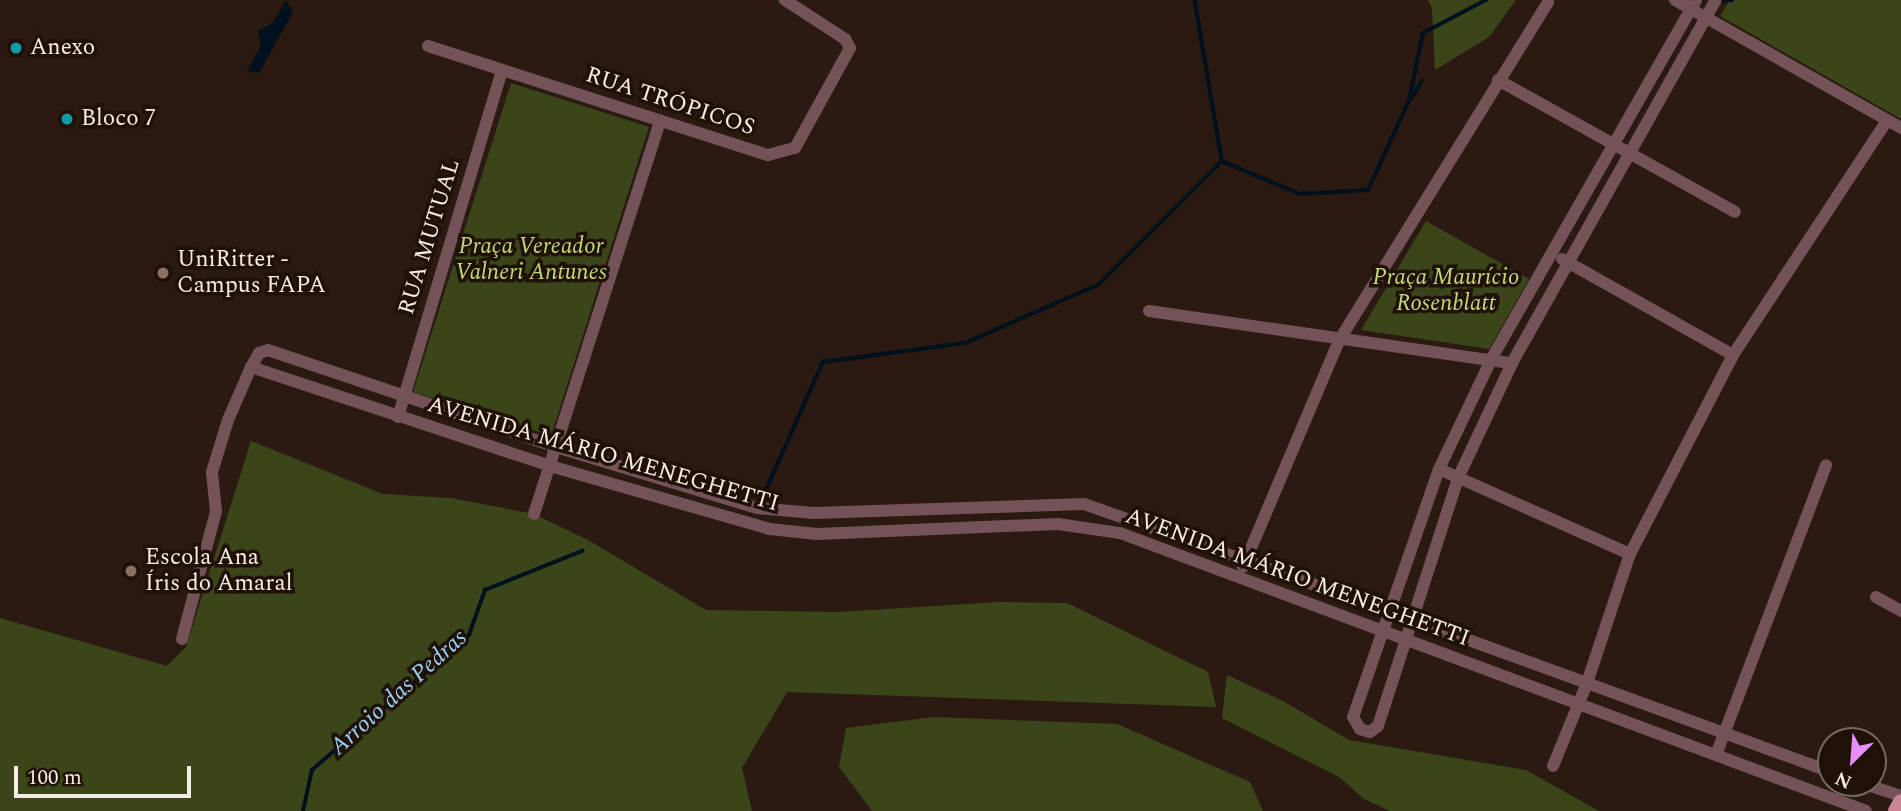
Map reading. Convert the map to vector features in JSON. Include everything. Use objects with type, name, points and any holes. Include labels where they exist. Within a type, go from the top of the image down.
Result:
[{"type":"main road","points":[[1896,811],[1901,802]]},
{"type":"street","points":[[1675,0],[1693,4],[1706,18],[1901,128]]},
{"type":"street","points":[[1693,4],[1491,360],[1439,469],[1353,717],[1360,729],[1370,732],[1378,726],[1458,478],[1512,363],[1716,0]]},
{"type":"street","name":"RUA TRÓPICOS","points":[[428,46],[768,155],[795,148],[849,51],[849,44],[845,39],[792,2]]},
{"type":"street","points":[[1239,578],[1340,339],[1548,2]]},
{"type":"street","name":"RUA MUTUAL","points":[[397,417],[502,70]]},
{"type":"street","points":[[1498,80],[1735,212]]},
{"type":"street","points":[[534,514],[660,121]]},
{"type":"street","points":[[1553,766],[1587,683],[1630,554],[1733,355],[1887,121]]},
{"type":"street","points":[[1552,254],[1733,355]]},
{"type":"street","points":[[1149,311],[1512,363]]},
{"type":"street","name":"AVENIDA MÁRIO MENEGHETTI","points":[[1817,767],[1723,736],[1413,619],[1084,504],[814,513],[757,508],[556,447],[268,350],[259,353],[251,367],[550,466],[770,529],[817,534],[1058,524],[1120,533],[1866,811]]},
{"type":"street","points":[[183,639],[216,511],[212,472],[228,420],[251,367]]},
{"type":"street","points":[[1716,755],[1826,465]]},
{"type":"street","points":[[1439,469],[1630,554]]},
{"type":"street","points":[[1079,527],[1084,504]]},
{"type":"street","points":[[770,529],[773,509]]},
{"type":"street","points":[[927,510],[927,529]]},
{"type":"street","points":[[1876,597],[1901,611]]},
{"type":"green space","points":[[1428,0],[1516,0],[1489,37],[1435,70],[1432,8]]},
{"type":"green space","points":[[1730,0],[1901,0],[1901,119],[1720,16]]},
{"type":"green space","name":"Praça Vereador Valneri Antunes","points":[[511,83],[649,127],[551,436],[413,392]]},
{"type":"green space","name":"Praça Maurício Rosenblatt","points":[[1426,221],[1529,279],[1489,349],[1361,330]]},
{"type":"green space","points":[[251,441],[383,494],[451,498],[534,514],[588,540],[706,610],[838,612],[999,602],[1067,603],[1208,672],[1216,707],[787,692],[742,768],[752,811],[0,811],[0,618],[167,666],[186,647]]},
{"type":"green space","points":[[1227,675],[1283,701],[1349,740],[1526,770],[1599,811],[1390,811],[1364,799],[1339,777],[1222,718]]},
{"type":"green space","points":[[934,717],[1117,724],[1250,782],[1263,811],[872,811],[839,767],[846,728]]},
{"type":"water","points":[[286,0],[293,12],[259,73],[247,71],[261,46],[258,31],[273,23]]},
{"type":"waterway","points":[[1195,0],[1222,160]]},
{"type":"waterway","name":"Arroio das Pedras","points":[[1222,161],[1300,194],[1368,190],[1409,101],[1423,33],[1486,0]]},
{"type":"waterway","name":"Arroio das Pedras","points":[[1719,1],[1732,0]]},
{"type":"waterway","points":[[1411,99],[1422,81]]},
{"type":"waterway","name":"Arroio das Pedras","points":[[761,501],[823,362],[965,343],[1098,285],[1222,161]]},
{"type":"waterway","name":"Arroio das Pedras","points":[[303,811],[312,770],[469,635],[485,590],[582,551]]},
{"type":"place","name":"Anexo","points":[[16,48]]},
{"type":"place","name":"Bloco 7","points":[[67,119]]},
{"type":"place","name":"UniRitter - Campus FAPA","points":[[163,273]]},
{"type":"place","name":"Escola Ana Íris do Amaral","points":[[131,571]]}]
